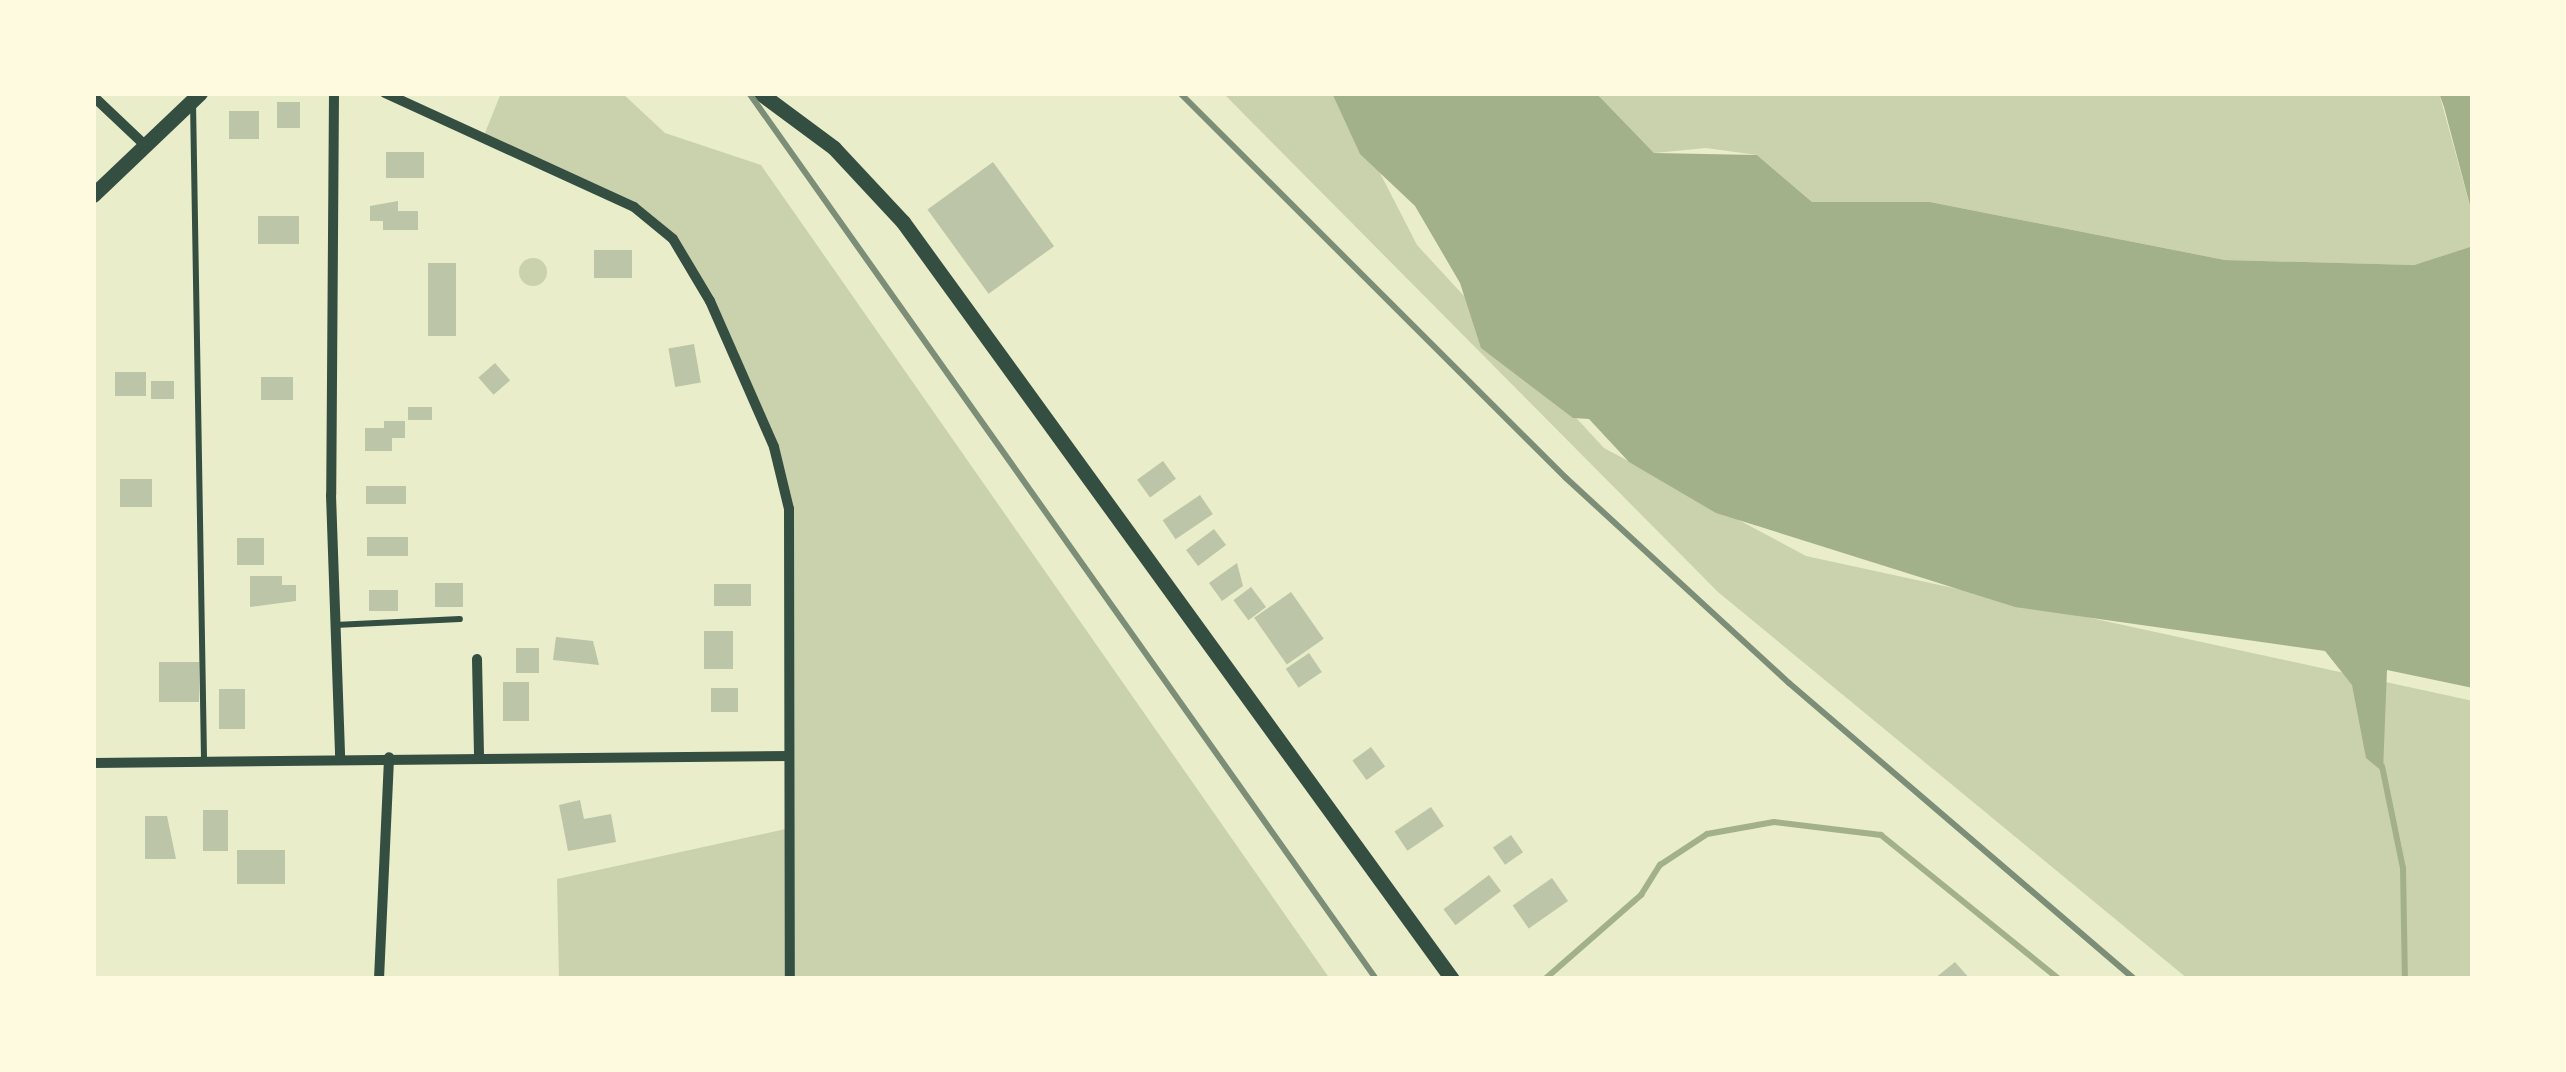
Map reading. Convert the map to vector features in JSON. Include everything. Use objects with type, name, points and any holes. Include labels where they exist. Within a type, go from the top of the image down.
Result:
[{"type":"main road","points":[[760,93],[834,148],[903,223],[1452,979]]},
{"type":"main road","points":[[93,196],[196,97]]},
{"type":"street","points":[[334,93],[335,625],[340,757]]},
{"type":"street","points":[[386,93],[634,207],[673,239],[747,383],[789,509],[790,979]]},
{"type":"street","points":[[93,96],[147,147]]},
{"type":"street","points":[[478,659],[479,758]]},
{"type":"street","points":[[93,763],[204,758],[789,756]]},
{"type":"street","points":[[380,979],[389,757]]},
{"type":"lane","points":[[196,97],[204,758]]},
{"type":"lane","points":[[335,625],[460,619]]},
{"type":"shaded area","points":[[501,93],[622,93],[665,133],[761,165],[1330,979],[559,979],[557,879],[790,828],[789,509],[747,383],[673,239],[634,207],[483,138]]},
{"type":"shaded area","points":[[1223,93],[1339,93],[1417,245],[1604,448],[1806,556],[2473,701],[2473,979],[2188,979],[1718,592]]},
{"type":"shaded area","points":[[1332,93],[1596,93],[1654,153],[1757,155],[1812,202],[1930,202],[2225,260],[2414,265],[2473,246],[2473,688],[2387,670],[2383,772],[2366,758],[2352,685],[2325,651],[2015,607],[1716,513],[1629,462],[1589,419],[1573,418],[1481,348],[1460,283],[1415,206],[1360,154]]},
{"type":"shaded area","points":[[1596,93],[2439,93],[2473,217],[2473,246],[2414,265],[2225,260],[1930,202],[1812,202],[1757,155],[1706,148],[1654,153]]},
{"type":"shaded area","points":[[2439,93],[2473,93],[2473,217],[2444,107]]},
{"type":"shaded area","points":[[533,258],[543,262],[547,272],[543,282],[533,286],[523,282],[519,272],[523,262]]},
{"type":"building","points":[[277,102],[300,102],[300,128],[277,128]]},
{"type":"building","points":[[229,111],[259,111],[259,139],[229,139]]},
{"type":"building","points":[[386,152],[424,152],[424,178],[386,178]]},
{"type":"building","points":[[993,162],[1054,246],[989,294],[927,210]]},
{"type":"building","points":[[398,201],[398,211],[418,211],[418,230],[383,230],[383,221],[370,221],[370,206]]},
{"type":"building","points":[[258,216],[299,216],[299,244],[258,244]]},
{"type":"building","points":[[594,250],[632,250],[632,278],[594,278]]},
{"type":"building","points":[[428,263],[456,263],[456,336],[428,336]]},
{"type":"building","points":[[694,344],[701,382],[675,387],[668,349]]},
{"type":"building","points":[[495,363],[510,380],[493,395],[478,377]]},
{"type":"building","points":[[115,372],[146,372],[146,396],[115,396]]},
{"type":"building","points":[[261,377],[293,377],[293,400],[261,400]]},
{"type":"building","points":[[151,381],[174,381],[174,399],[151,399]]},
{"type":"building","points":[[408,407],[432,407],[432,420],[408,420]]},
{"type":"building","points":[[384,421],[405,421],[405,438],[392,438],[392,451],[365,451],[365,428],[384,428]]},
{"type":"building","points":[[1163,461],[1176,479],[1150,498],[1137,480]]},
{"type":"building","points":[[120,479],[152,479],[152,507],[120,507]]},
{"type":"building","points":[[366,486],[406,486],[406,504],[366,504]]},
{"type":"building","points":[[1200,495],[1213,514],[1176,539],[1163,520]]},
{"type":"building","points":[[1214,529],[1226,545],[1198,566],[1186,550]]},
{"type":"building","points":[[367,537],[408,537],[408,556],[367,556]]},
{"type":"building","points":[[237,538],[264,538],[264,565],[237,565]]},
{"type":"building","points":[[1237,563],[1243,586],[1222,601],[1209,583]]},
{"type":"building","points":[[250,576],[282,576],[282,585],[296,585],[296,601],[250,607]]},
{"type":"building","points":[[435,583],[463,583],[463,607],[435,607]]},
{"type":"building","points":[[714,584],[751,584],[751,606],[714,606]]},
{"type":"building","points":[[1251,587],[1266,607],[1248,620],[1233,600]]},
{"type":"building","points":[[369,590],[398,590],[398,611],[369,611]]},
{"type":"building","points":[[1291,592],[1324,639],[1287,665],[1254,618]]},
{"type":"building","points":[[704,631],[733,631],[733,669],[704,669]]},
{"type":"building","points":[[556,637],[593,641],[599,665],[553,660]]},
{"type":"building","points":[[516,648],[539,648],[539,673],[516,673]]},
{"type":"building","points":[[1309,653],[1322,672],[1299,688],[1286,669]]},
{"type":"building","points":[[159,662],[199,662],[199,702],[159,702]]},
{"type":"building","points":[[503,682],[529,682],[529,721],[503,721]]},
{"type":"building","points":[[711,688],[738,688],[738,712],[711,712]]},
{"type":"building","points":[[219,689],[245,689],[245,729],[219,729]]},
{"type":"building","points":[[1371,747],[1385,766],[1366,780],[1352,761]]},
{"type":"building","points":[[580,800],[584,819],[611,814],[616,842],[568,851],[559,805]]},
{"type":"building","points":[[1431,807],[1444,826],[1407,851],[1395,832]]},
{"type":"building","points":[[203,810],[228,810],[228,851],[203,851]]},
{"type":"building","points":[[145,816],[167,816],[176,859],[145,859]]},
{"type":"building","points":[[1511,835],[1523,852],[1505,865],[1493,848]]},
{"type":"building","points":[[237,850],[285,850],[285,884],[237,884]]},
{"type":"building","points":[[1489,875],[1501,891],[1456,925],[1443,909]]},
{"type":"building","points":[[1552,878],[1568,901],[1529,928],[1513,906]]},
{"type":"building","points":[[1955,962],[1970,979],[1934,979]]},
{"type":"waterway","points":[[2382,766],[2403,868],[2405,979]]},
{"type":"waterway","points":[[1545,979],[1641,895],[1660,865],[1707,834],[1774,822],[1881,835],[2059,979]]},
{"type":"railway","points":[[749,93],[1376,979]]},
{"type":"railway","points":[[1180,93],[1566,478],[1789,683],[2134,979]]}]
